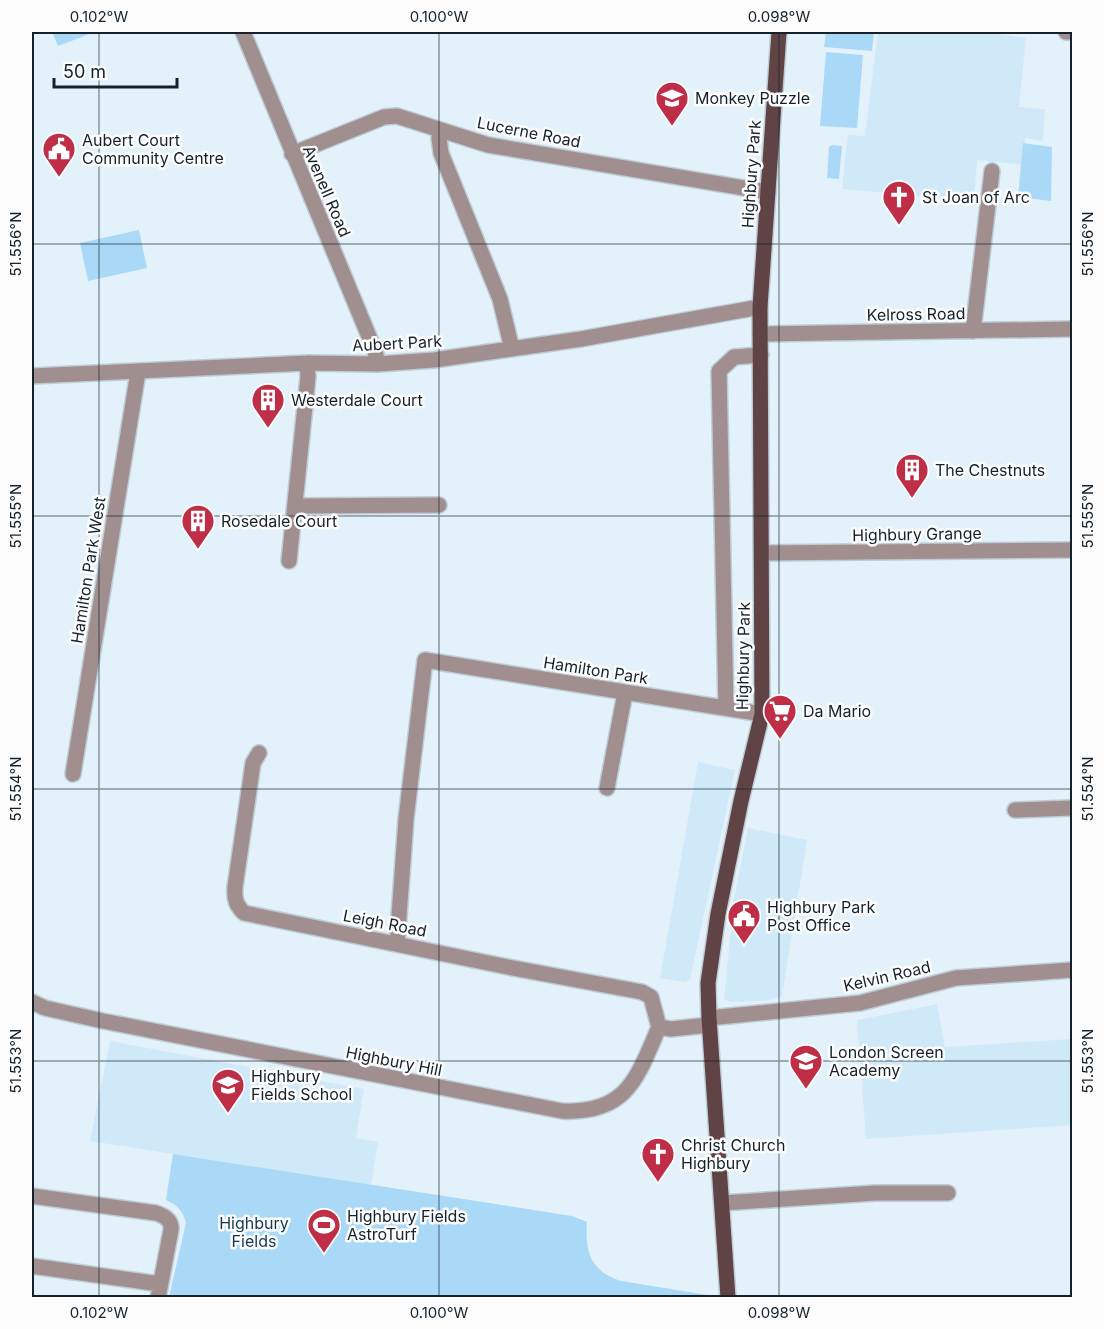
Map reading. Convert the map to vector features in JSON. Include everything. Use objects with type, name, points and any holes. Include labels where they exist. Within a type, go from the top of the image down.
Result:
[{"type":"main road","name":"Highbury Park","points":[[728,1298],[708,982],[718,914],[741,801],[762,714],[760,307],[779,32]]},
{"type":"street","name":"Avenell Road","points":[[243,32],[375,351],[378,364]]},
{"type":"street","points":[[1066,32],[1072,32]]},
{"type":"street","name":"Lucerne Road","points":[[292,154],[384,117],[397,116],[488,145],[768,192]]},
{"type":"street","points":[[441,131],[439,138],[441,153],[500,299],[512,349]]},
{"type":"street","points":[[973,331],[992,171]]},
{"type":"street","name":"Aubert Park","points":[[32,376],[307,363],[378,364],[434,360],[582,339],[760,307]]},
{"type":"street","name":"Kelross Road","points":[[760,334],[1072,329]]},
{"type":"street","name":"Highbury Park","points":[[726,708],[719,371],[734,357],[761,355]]},
{"type":"street","points":[[289,561],[308,376],[307,363]]},
{"type":"street","name":"Hamilton Park West","points":[[73,774],[138,372]]},
{"type":"street","points":[[295,506],[439,505]]},
{"type":"street","name":"Highbury Grange","points":[[762,553],[1072,550]]},
{"type":"street","name":"Hamilton Park","points":[[397,944],[406,819],[425,660],[762,714]]},
{"type":"street","points":[[607,788],[625,693]]},
{"type":"street","name":"Leigh Road","points":[[259,753],[254,763],[234,897],[237,906],[244,913],[642,992],[651,997],[659,1027]]},
{"type":"street","points":[[1015,810],[1072,808]]},
{"type":"street","name":"Kelvin Road","points":[[709,1021],[860,1003],[956,978],[1072,970]]},
{"type":"street","name":"Highbury Hill","points":[[32,1002],[45,1008],[103,1021],[562,1111],[579,1112],[614,1101],[626,1092],[636,1079],[659,1027]]},
{"type":"street","points":[[659,1027],[671,1029],[709,1021]]},
{"type":"street","points":[[722,1203],[875,1193],[948,1193]]},
{"type":"street","points":[[32,1196],[156,1213],[165,1217],[172,1226],[159,1291],[32,1266]]},
{"type":"shaded area","points":[[878,32],[986,32],[1026,38],[1019,107],[1045,109],[1043,141],[1025,138],[1024,165],[977,160],[974,201],[842,189],[848,135],[865,136]]},
{"type":"shaded area","points":[[698,762],[735,770],[690,979],[685,982],[660,978]]},
{"type":"shaded area","points":[[748,828],[807,840],[782,996],[767,1001],[730,1002],[724,999],[734,899]]},
{"type":"shaded area","points":[[937,1004],[945,1047],[1072,1039],[1072,1125],[866,1139],[857,1020]]},
{"type":"shaded area","name":"Highbury Fields School","points":[[110,1041],[364,1089],[356,1138],[378,1142],[371,1185],[90,1141]]},
{"type":"green space","points":[[52,32],[95,32],[58,46]]},
{"type":"green space","points":[[826,32],[874,32],[872,51],[824,47]]},
{"type":"green space","points":[[826,52],[863,55],[857,128],[820,126]]},
{"type":"green space","points":[[1023,143],[1052,147],[1051,201],[1018,197]]},
{"type":"green space","points":[[842,146],[839,179],[827,178],[829,147]]},
{"type":"green space","points":[[139,230],[147,268],[88,281],[80,243]]},
{"type":"green space","name":"Highbury Fields","points":[[173,1154],[572,1216],[587,1222],[589,1251],[596,1266],[602,1272],[621,1281],[714,1297],[169,1297],[186,1223],[179,1209],[166,1200]]},
{"type":"place","name":"Monkey Puzzle","points":[[672,127]]},
{"type":"place","name":"Aubert Court Community Centre","points":[[59,178]]},
{"type":"place","name":"St Joan of Arc","points":[[899,226]]},
{"type":"place","name":"Westerdale Court","points":[[268,429]]},
{"type":"place","name":"The Chestnuts","points":[[912,499]]},
{"type":"place","name":"Rosedale Court","points":[[198,550]]},
{"type":"place","name":"Da Mario","points":[[780,740]]},
{"type":"place","name":"Highbury Park Post Office","points":[[744,945]]},
{"type":"place","name":"London Screen Academy","points":[[806,1090]]},
{"type":"place","name":"Highbury Fields School","points":[[228,1114]]},
{"type":"place","name":"Christ Church Highbury","points":[[658,1183]]},
{"type":"place","name":"Highbury Fields AstroTurf","points":[[324,1254]]}]
